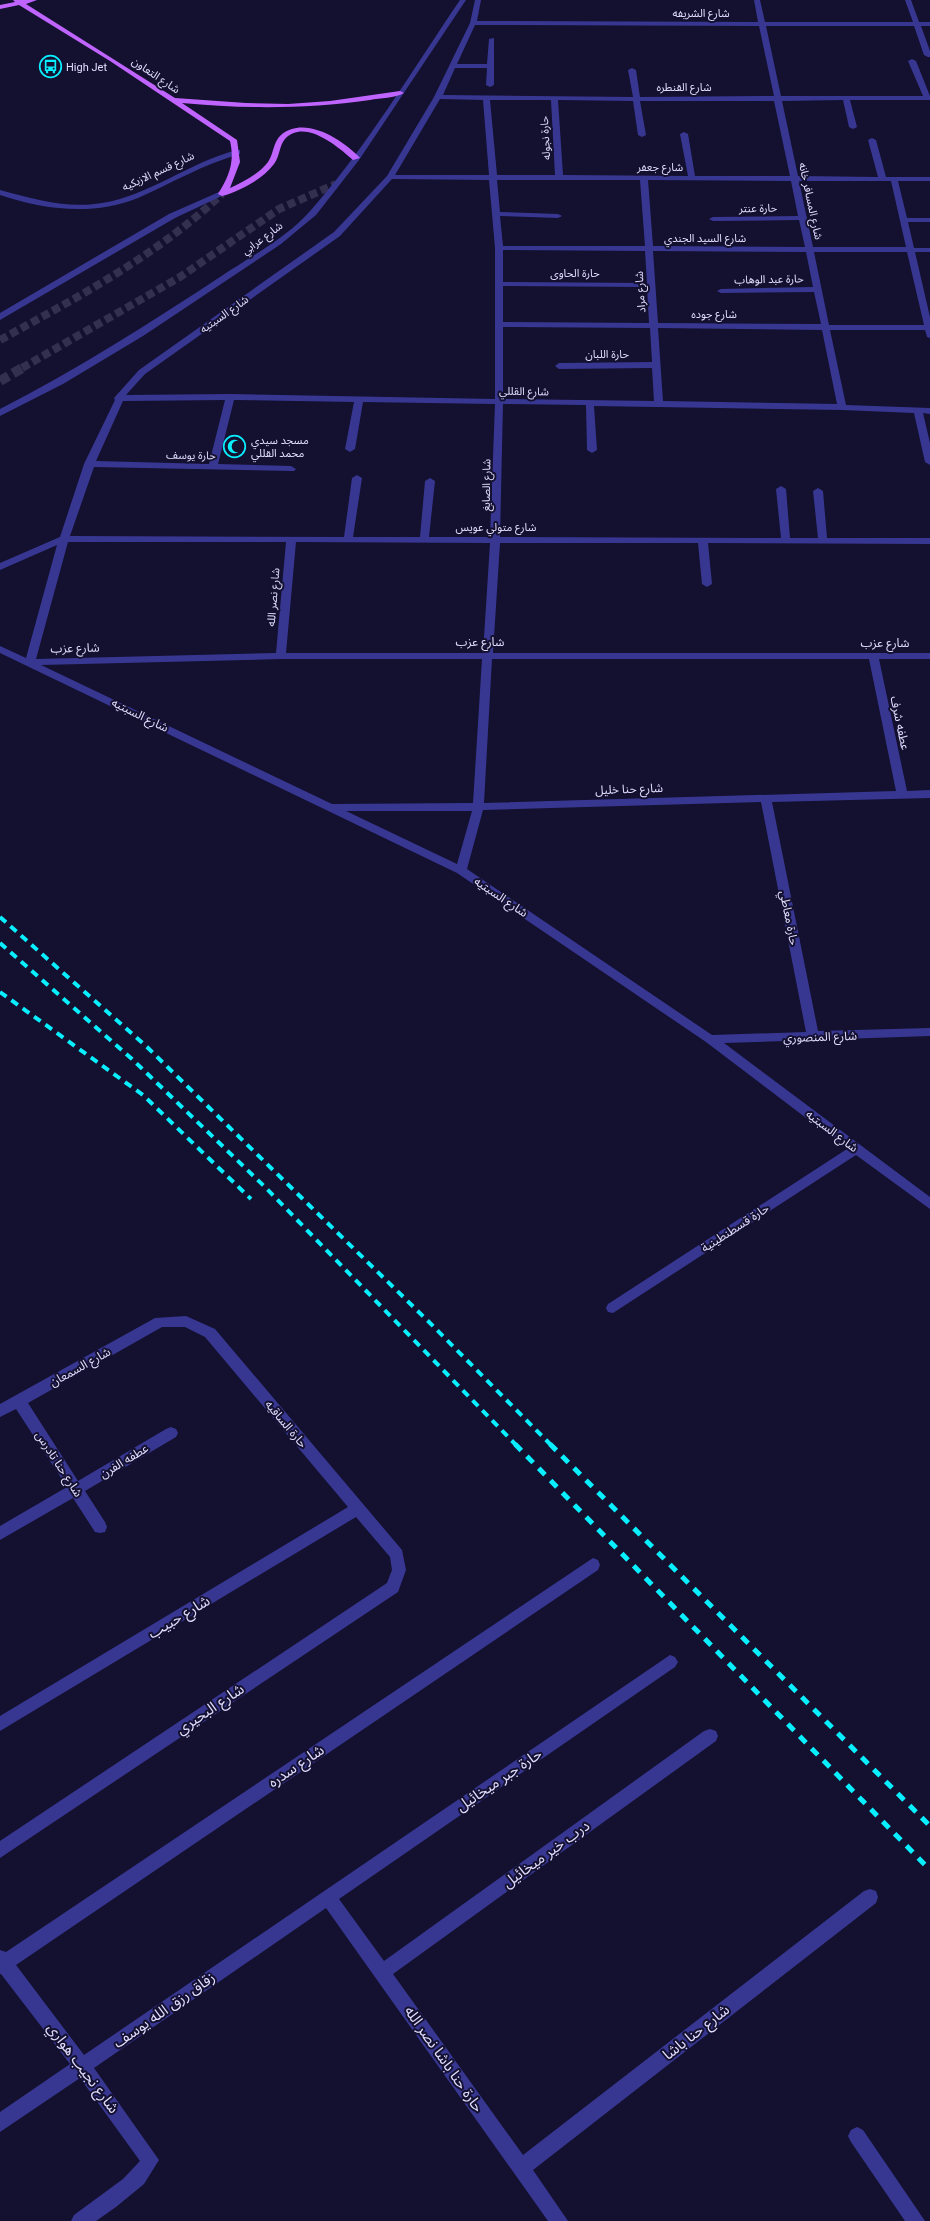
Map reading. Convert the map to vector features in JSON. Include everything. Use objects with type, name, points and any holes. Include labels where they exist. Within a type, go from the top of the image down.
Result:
[{"type":"main road","points":[[0,7],[34,0]]},
{"type":"main road","name":"شارع التعاون","points":[[18,2],[211,124],[233,140],[237,152]]},
{"type":"main road","points":[[171,100],[224,105],[290,106],[322,104],[400,93]]},
{"type":"main road","points":[[222,194],[260,174],[272,162],[281,138],[291,132],[321,131],[332,137],[356,158]]},
{"type":"main road","points":[[222,194],[235,172],[237,152]]},
{"type":"street","name":"شارع عرابي","points":[[0,413],[60,382],[140,334],[278,242],[313,212],[356,158],[463,0]]},
{"type":"street","name":"شارع السبتيه","points":[[30,662],[62,539],[89,464],[118,398],[142,372],[337,234],[390,177],[438,97],[473,23],[478,0]]},
{"type":"street","name":"شارع المسافر خانه","points":[[757,0],[842,407]]},
{"type":"street","points":[[908,0],[928,55]]},
{"type":"street","name":"شارع الشريفه","points":[[473,23],[930,24]]},
{"type":"street","points":[[490,86],[492,39]]},
{"type":"street","points":[[912,61],[928,98]]},
{"type":"street","points":[[452,66],[491,66]]},
{"type":"street","points":[[632,70],[642,136]]},
{"type":"street","name":"شارع القنطره","points":[[438,97],[637,99],[928,98]]},
{"type":"street","name":"شارع الصايغ","points":[[461,870],[478,807],[495,539],[499,402],[499,248],[486,98]]},
{"type":"street","name":"حارة نجوله","points":[[554,98],[558,177]]},
{"type":"street","points":[[846,98],[853,127]]},
{"type":"street","points":[[684,134],[692,178]]},
{"type":"street","points":[[872,140],[883,179]]},
{"type":"street","name":"شارع قسم الازبكيه","points":[[0,192],[52,206],[80,207],[108,204],[133,197],[211,160],[237,152]]},
{"type":"street","name":"شارع جعفر","points":[[390,177],[930,179]]},
{"type":"street","name":"شارع مراد","points":[[644,178],[659,405]]},
{"type":"street","points":[[894,179],[930,331]]},
{"type":"street","points":[[0,317],[172,216],[222,194]]},
{"type":"street","points":[[497,214],[558,216]]},
{"type":"street","name":"حارة عنتر","points":[[713,219],[802,218]]},
{"type":"street","points":[[903,220],[930,220]]},
{"type":"street","name":"شارع السيد الجندي","points":[[499,248],[930,250]]},
{"type":"street","name":"حارة الحاوى","points":[[498,284],[651,285]]},
{"type":"street","points":[[919,287],[930,287]]},
{"type":"street","name":"حارة عبد الوهاب","points":[[721,292],[818,290]]},
{"type":"street","name":"شارع جوده","points":[[498,324],[825,326],[930,331]]},
{"type":"street","name":"حارة اللبان","points":[[559,366],[656,365]]},
{"type":"street","points":[[214,467],[230,397]]},
{"type":"street","name":"شارع القللي","points":[[118,398],[230,397],[842,407],[930,411]]},
{"type":"street","points":[[350,449],[359,400]]},
{"type":"street","points":[[590,404],[592,450]]},
{"type":"street","points":[[918,410],[930,462]]},
{"type":"street","name":"حارة يوسف","points":[[89,464],[291,469]]},
{"type":"street","points":[[348,539],[357,478]]},
{"type":"street","points":[[424,540],[430,481]]},
{"type":"street","points":[[781,489],[786,541]]},
{"type":"street","points":[[818,491],[823,541]]},
{"type":"street","points":[[0,567],[62,539]]},
{"type":"street","name":"شارع متولي عويس","points":[[62,539],[930,542]]},
{"type":"street","name":"شارع نصر الله","points":[[281,656],[291,540]]},
{"type":"street","points":[[703,541],[707,584]]},
{"type":"street","name":"شارع السبتيه","points":[[0,649],[461,870],[710,1039],[930,1204]]},
{"type":"street","name":"شارع عزب","points":[[30,662],[281,656],[930,656]]},
{"type":"street","name":"عطفه شرف","points":[[873,656],[902,795]]},
{"type":"street","name":"شارع حنا خليل","points":[[329,807],[478,807],[930,794]]},
{"type":"street","name":"حارة معاطي","points":[[766,799],[813,1037]]},
{"type":"street","name":"شارع المنصوري","points":[[710,1039],[930,1032]]},
{"type":"street","name":"حارة قسطنطينية","points":[[613,1308],[856,1149]]},
{"type":"street","name":"حارة الساقيه","points":[[160,1322],[186,1321],[210,1333],[397,1555]]},
{"type":"street","name":"شارع السمعان","points":[[0,1411],[160,1322]]},
{"type":"street","name":"شارع حنا تادرس","points":[[19,1401],[100,1527]]},
{"type":"street","name":"عطفه الفرن","points":[[0,1534],[171,1433]]},
{"type":"street","name":"شارع حبيب","points":[[0,1724],[357,1509]]},
{"type":"street","name":"شارع البحيري","points":[[0,1850],[393,1587],[399,1570],[397,1555]]},
{"type":"street","name":"شارع سدره","points":[[1,1963],[593,1565]]},
{"type":"street","name":"حارة جبر ميخائيل","points":[[328,1897],[670,1662]]},
{"type":"street","name":"درب خير ميخائيل","points":[[382,1972],[710,1736]]},
{"type":"street","name":"حارة حنا باشا نصر الله","points":[[328,1897],[559,2221]]},
{"type":"street","name":"زقاق رزق الله يوسف","points":[[0,2123],[328,1897]]},
{"type":"street","name":"شارع حنا باشا","points":[[521,2168],[870,1897]]},
{"type":"street","name":"شارع نجيب هواري","points":[[1,1963],[82,2066],[150,2160],[146,2169],[137,2179],[80,2221]]},
{"type":"street","points":[[857,2136],[916,2221]]},
{"type":"tunnel","points":[[22,368],[180,277],[279,209],[336,184]]},
{"type":"tunnel","points":[[0,340],[87,291],[143,256],[197,216],[222,194]]},
{"type":"tunnel","points":[[0,381],[24,367]]},
{"type":"railway","points":[[0,917],[147,1047],[429,1322],[551,1445]]},
{"type":"railway","points":[[0,943],[132,1059],[265,1187],[516,1445]]},
{"type":"railway","points":[[0,992],[143,1095],[251,1199]]},
{"type":"railway","points":[[515,1444],[930,1870]]},
{"type":"railway","points":[[550,1444],[930,1826]]},
{"type":"place","name":"High Jet","points":[[50,67]]},
{"type":"place","name":"مسجد سيدي محمد القللي","points":[[235,446]]}]
